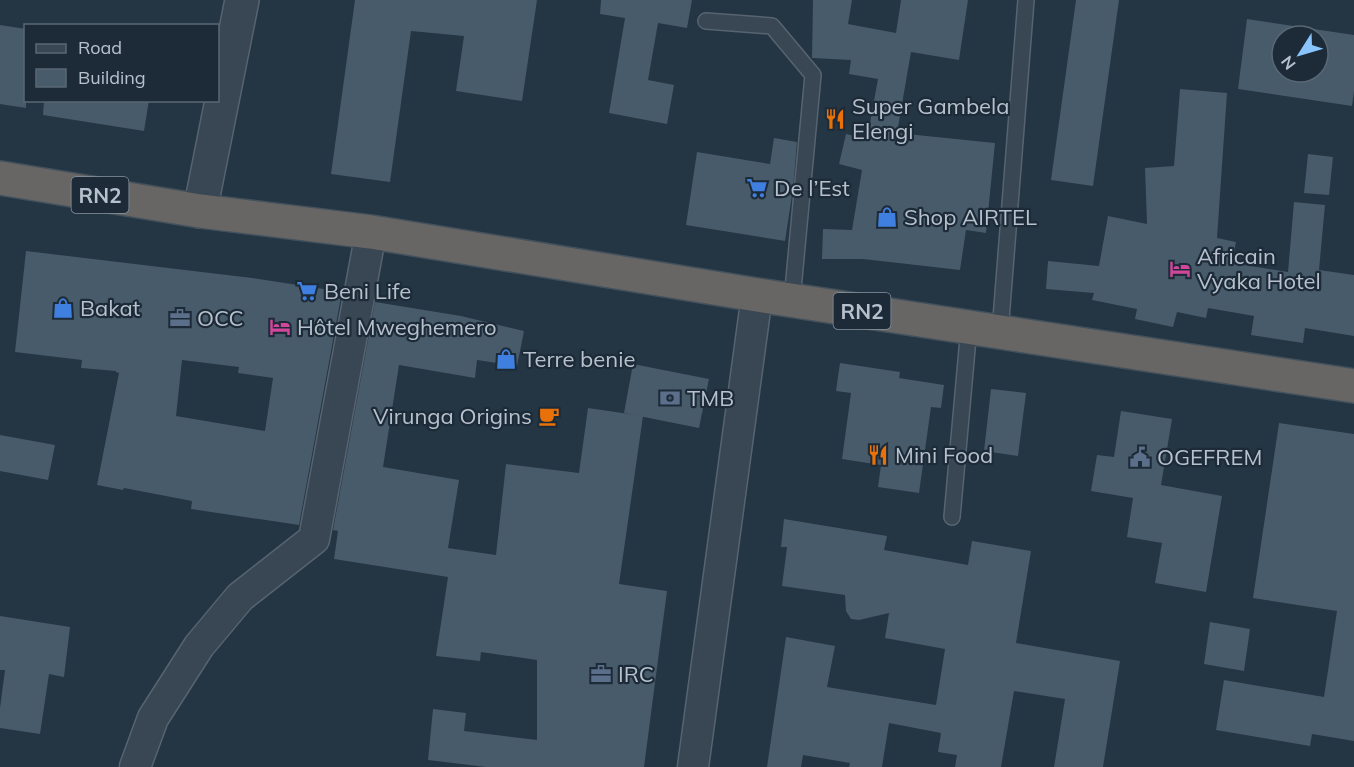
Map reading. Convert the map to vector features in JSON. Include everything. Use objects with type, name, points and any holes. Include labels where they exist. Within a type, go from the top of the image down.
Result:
[{"type":"highway","name":"RN2","points":[[0,178],[200,212],[371,232],[757,295],[1354,386]]},
{"type":"street","points":[[200,212],[242,0]]},
{"type":"street","points":[[135,767],[153,718],[199,645],[240,597],[314,539],[371,232]]},
{"type":"street","points":[[693,767],[757,295]]},
{"type":"lane","points":[[952,517],[985,329],[1026,0]]},
{"type":"lane","points":[[706,21],[772,27],[813,75],[792,300]]},
{"type":"building","points":[[355,0],[537,0],[522,101],[456,91],[464,36],[411,31],[390,182],[331,174]]},
{"type":"building","points":[[601,0],[692,0],[687,28],[658,23],[648,80],[674,85],[667,124],[609,113],[625,18],[600,14]]},
{"type":"building","points":[[813,0],[852,0],[848,24],[896,33],[901,0],[968,0],[959,60],[911,52],[897,133],[995,143],[986,233],[966,230],[960,270],[863,259],[822,259],[823,229],[852,230],[862,170],[839,164],[846,134],[867,139],[878,79],[849,74],[851,60],[812,58]]},
{"type":"building","points":[[1076,0],[1119,0],[1093,186],[1051,180]]},
{"type":"building","points":[[1247,19],[1280,24],[1270,24],[1270,84],[1330,84],[1330,31],[1354,35],[1352,106],[1238,89]]},
{"type":"building","points":[[0,25],[24,29],[24,102],[26,102],[26,108],[0,104]]},
{"type":"building","points":[[1180,89],[1227,93],[1217,238],[1236,242],[1232,263],[1288,272],[1294,202],[1325,205],[1319,270],[1354,275],[1354,336],[1305,328],[1303,343],[1251,335],[1254,316],[1208,308],[1206,318],[1177,312],[1173,327],[1135,319],[1137,309],[1092,300],[1094,293],[1046,289],[1048,261],[1099,266],[1108,216],[1147,224],[1145,168],[1174,166]]},
{"type":"building","points":[[44,102],[149,102],[144,131],[43,115]]},
{"type":"building","points":[[774,138],[797,142],[785,241],[686,225],[697,152],[770,164]]},
{"type":"building","points":[[1308,154],[1333,157],[1329,195],[1304,193]]},
{"type":"building","points":[[26,251],[252,278],[330,290],[329,295],[341,297],[299,525],[191,509],[192,501],[97,485],[119,373],[81,368],[82,360],[15,352]],"holes":[[[182,360],[239,367],[238,373],[273,378],[265,431],[176,416]]]},
{"type":"building","points":[[375,302],[461,316],[524,331],[517,366],[477,360],[475,378],[399,365],[383,467],[459,480],[448,548],[496,555],[506,464],[579,473],[588,408],[643,416],[619,584],[667,591],[644,767],[486,767],[428,760],[433,709],[466,713],[464,731],[537,740],[537,660],[481,652],[480,661],[436,656],[448,577],[334,559],[338,531],[333,530]]},
{"type":"building","points":[[840,363],[900,372],[899,378],[944,385],[941,408],[931,407],[919,493],[878,487],[881,465],[842,459],[851,393],[836,391]]},
{"type":"building","points":[[633,364],[709,379],[699,428],[624,413]]},
{"type":"building","points":[[991,389],[1026,393],[1018,456],[984,451]]},
{"type":"building","points":[[1121,411],[1172,419],[1161,485],[1222,496],[1206,592],[1155,583],[1162,543],[1127,537],[1133,498],[1091,491],[1097,455],[1114,457]]},
{"type":"building","points":[[1279,423],[1354,434],[1354,741],[1312,734],[1310,746],[1216,730],[1224,680],[1324,697],[1337,611],[1253,598]]},
{"type":"building","points":[[0,435],[55,445],[48,480],[0,471]]},
{"type":"building","points":[[784,519],[887,536],[884,550],[968,565],[972,541],[1031,551],[1016,643],[1120,661],[1103,767],[1054,767],[1065,699],[1014,691],[1001,767],[955,767],[957,755],[938,752],[941,733],[889,723],[882,767],[849,767],[850,763],[803,755],[801,767],[767,767],[786,637],[835,646],[827,687],[936,705],[945,649],[885,638],[889,613],[859,620],[851,619],[846,611],[845,595],[782,586],[787,547],[781,547]]},
{"type":"building","points":[[0,616],[70,627],[64,677],[49,674],[40,734],[0,728],[5,670],[0,670]]},
{"type":"building","points":[[1210,622],[1250,629],[1244,671],[1204,664]]},
{"type":"place","name":"Super Gambela Elengi","points":[[835,119]]},
{"type":"place","name":"De l’Est","points":[[757,188]]},
{"type":"place","name":"Shop AIRTEL","points":[[887,217]]},
{"type":"place","name":"Africain Vyaka Hotel","points":[[1180,269]]},
{"type":"place","name":"Beni Life","points":[[307,291]]},
{"type":"place","name":"Bakat","points":[[63,308]]},
{"type":"place","name":"OCC","points":[[180,318]]},
{"type":"place","name":"Hôtel Mweghemero","points":[[280,327]]},
{"type":"place","name":"Terre benie","points":[[506,359]]},
{"type":"place","name":"TMB","points":[[670,398]]},
{"type":"place","name":"Virunga Origins","points":[[549,416]]},
{"type":"place","name":"Mini Food","points":[[878,455]]},
{"type":"place","name":"OGEFREM","points":[[1140,457]]},
{"type":"place","name":"IRC","points":[[601,674]]}]
